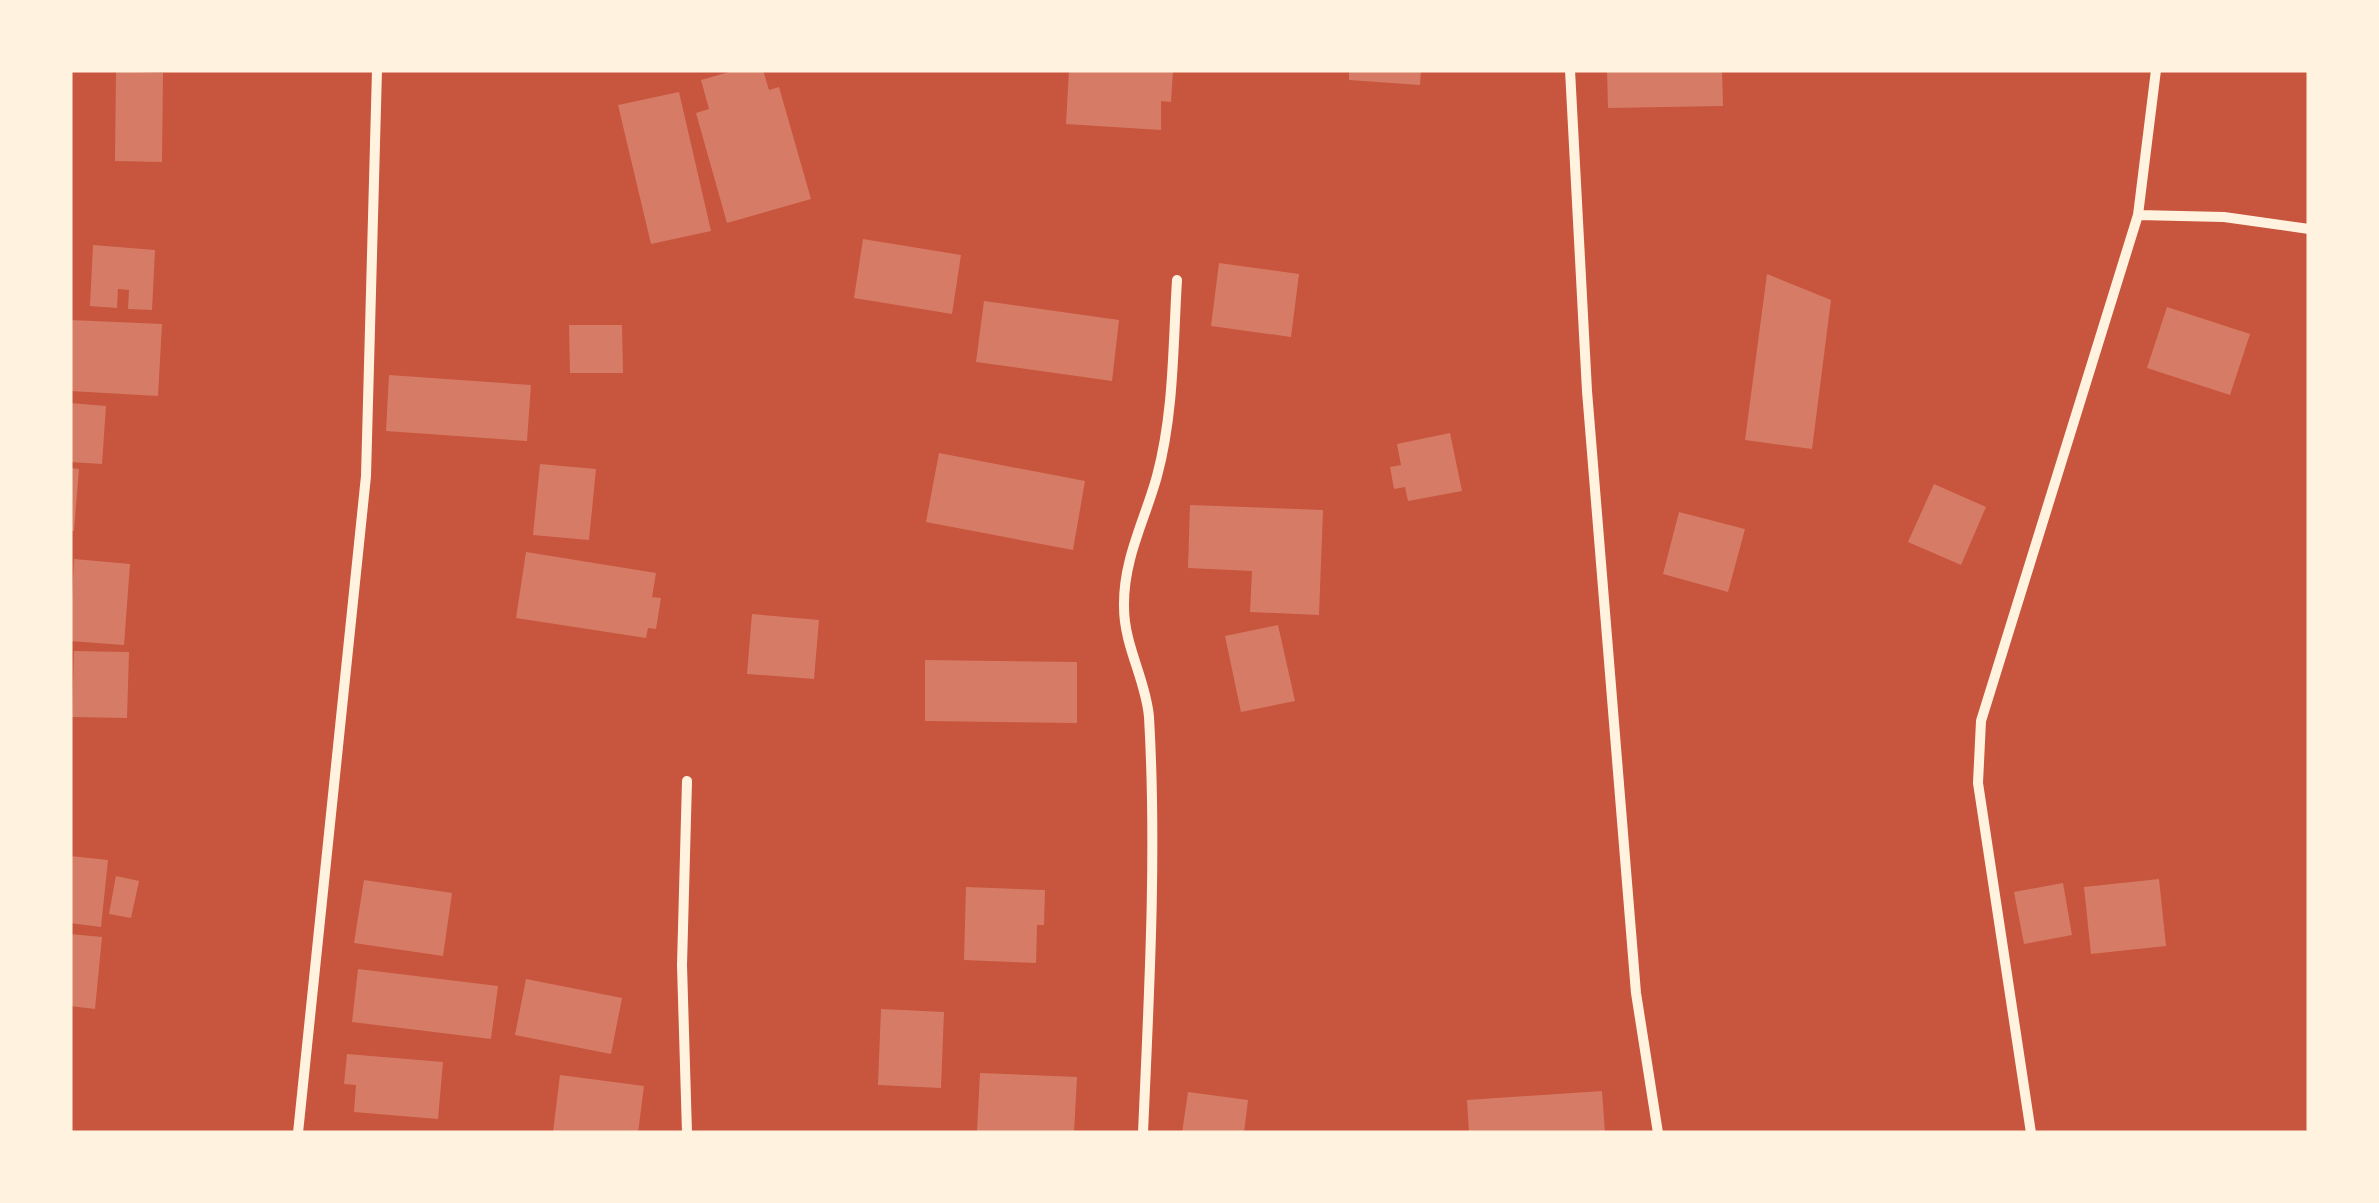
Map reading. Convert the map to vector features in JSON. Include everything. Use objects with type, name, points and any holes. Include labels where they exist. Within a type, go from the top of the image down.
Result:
[{"type":"street","points":[[298,1133],[366,476],[377,70]]},
{"type":"street","points":[[1570,70],[1587,391],[1634,973],[1658,1133]]},
{"type":"street","points":[[2031,1133],[1978,784],[1982,721],[2138,215],[2156,70]]},
{"type":"street","points":[[2138,215],[2224,217],[2309,230]]},
{"type":"street","points":[[1143,1133],[1150,956],[1148,712],[1127,642],[1124,608],[1126,568],[1157,476],[1168,422],[1178,280]]},
{"type":"street","points":[[687,780],[682,965],[687,1133]]},
{"type":"building","points":[[736,70],[763,70],[769,90],[779,87],[811,199],[727,223],[696,113],[709,109],[701,80]]},
{"type":"building","points":[[1069,70],[1173,70],[1171,102],[1161,101],[1161,130],[1066,124]]},
{"type":"building","points":[[1349,70],[1421,70],[1420,85],[1349,80]]},
{"type":"building","points":[[1607,70],[1722,70],[1723,106],[1608,108]]},
{"type":"building","points":[[116,71],[163,73],[162,162],[115,161]]},
{"type":"building","points":[[679,92],[711,231],[651,244],[618,105]]},
{"type":"building","points":[[863,239],[961,255],[952,314],[854,298]]},
{"type":"building","points":[[93,245],[155,250],[152,310],[128,309],[129,290],[118,289],[117,308],[90,306]]},
{"type":"building","points":[[1219,263],[1299,274],[1291,337],[1211,326]]},
{"type":"building","points":[[1767,274],[1831,300],[1812,449],[1745,440]]},
{"type":"building","points":[[984,301],[1119,320],[1112,381],[976,362]]},
{"type":"building","points":[[2167,307],[2250,334],[2230,395],[2147,368]]},
{"type":"building","points":[[70,320],[162,324],[158,396],[70,391]]},
{"type":"building","points":[[569,325],[622,325],[623,373],[570,373]]},
{"type":"building","points":[[389,375],[531,385],[527,441],[386,431]]},
{"type":"building","points":[[70,403],[106,406],[102,464],[70,462]]},
{"type":"building","points":[[1450,433],[1462,491],[1408,501],[1405,487],[1394,489],[1390,467],[1401,465],[1397,444]]},
{"type":"building","points":[[939,453],[1085,481],[1073,550],[926,522]]},
{"type":"building","points":[[540,464],[596,469],[589,540],[533,535]]},
{"type":"building","points":[[70,468],[79,469],[74,531],[70,531]]},
{"type":"building","points":[[1934,484],[1986,507],[1961,565],[1908,542]]},
{"type":"building","points":[[1190,505],[1323,510],[1319,615],[1250,612],[1252,571],[1188,568]]},
{"type":"building","points":[[1679,512],[1745,529],[1728,592],[1663,574]]},
{"type":"building","points":[[526,552],[656,573],[652,597],[661,598],[656,629],[648,628],[646,638],[516,618]]},
{"type":"building","points":[[74,559],[130,564],[124,645],[70,641]]},
{"type":"building","points":[[752,614],[819,620],[814,679],[747,674]]},
{"type":"building","points":[[1278,625],[1295,701],[1241,712],[1225,636]]},
{"type":"building","points":[[74,651],[129,652],[127,718],[72,717]]},
{"type":"building","points":[[925,660],[1077,662],[1077,723],[925,721]]},
{"type":"building","points":[[70,856],[108,860],[101,927],[70,923]]},
{"type":"building","points":[[116,876],[139,881],[131,918],[109,914]]},
{"type":"building","points":[[2159,879],[2166,946],[2091,954],[2084,887]]},
{"type":"building","points":[[364,880],[452,893],[443,956],[354,943]]},
{"type":"building","points":[[2063,883],[2072,935],[2024,944],[2014,892]]},
{"type":"building","points":[[966,887],[1045,890],[1044,925],[1037,925],[1036,963],[964,960]]},
{"type":"building","points":[[70,934],[102,937],[95,1009],[70,1006]]},
{"type":"building","points":[[358,969],[498,986],[491,1039],[352,1022]]},
{"type":"building","points":[[526,979],[622,998],[611,1054],[515,1035]]},
{"type":"building","points":[[881,1009],[944,1012],[941,1088],[878,1085]]},
{"type":"building","points":[[347,1054],[443,1062],[438,1119],[354,1112],[356,1085],[344,1084]]},
{"type":"building","points":[[980,1073],[1077,1077],[1074,1133],[977,1131]]},
{"type":"building","points":[[560,1075],[644,1086],[638,1133],[553,1132]]},
{"type":"building","points":[[1602,1091],[1605,1133],[1469,1133],[1467,1100]]},
{"type":"building","points":[[1188,1092],[1248,1100],[1244,1133],[1182,1133]]}]
